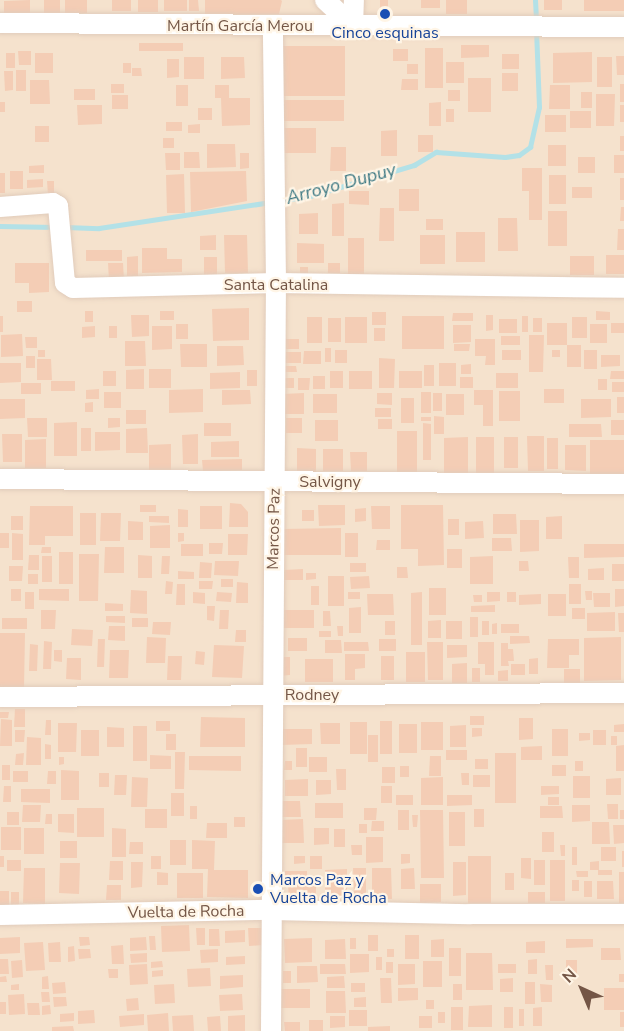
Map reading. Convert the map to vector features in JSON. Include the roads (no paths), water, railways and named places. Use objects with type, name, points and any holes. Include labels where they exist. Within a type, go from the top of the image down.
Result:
[{"type":"street","points":[[326,0],[353,26]]},
{"type":"street","points":[[353,26],[354,0]]},
{"type":"street","name":"Martín García Merou","points":[[0,23],[273,27],[512,25],[624,27]]},
{"type":"street","name":"Marcos Paz","points":[[271,1031],[276,283],[273,27]]},
{"type":"street","name":"Santa Catalina","points":[[0,207],[53,203],[58,206],[65,283],[73,288],[276,283],[624,288]]},
{"type":"street","name":"Salvigny","points":[[0,479],[624,484]]},
{"type":"street","name":"Rodney","points":[[0,697],[624,693]]},
{"type":"street","name":"Vuelta de Rocha","points":[[0,915],[271,910],[470,915],[624,914]]},
{"type":"waterway","name":"Arroyo Dupuy","points":[[535,0],[536,21]]},
{"type":"waterway","name":"Arroyo Dupuy","points":[[65,227],[99,228],[310,196],[414,165],[436,152],[505,157],[519,155],[530,147],[539,107],[536,30]]},
{"type":"waterway","name":"Arroyo Dupuy","points":[[0,226],[55,227]]},
{"type":"place","name":"Cinco esquinas","points":[[385,14]]},
{"type":"place","name":"Marcos Paz y Vuelta de Rocha","points":[[258,889]]}]
